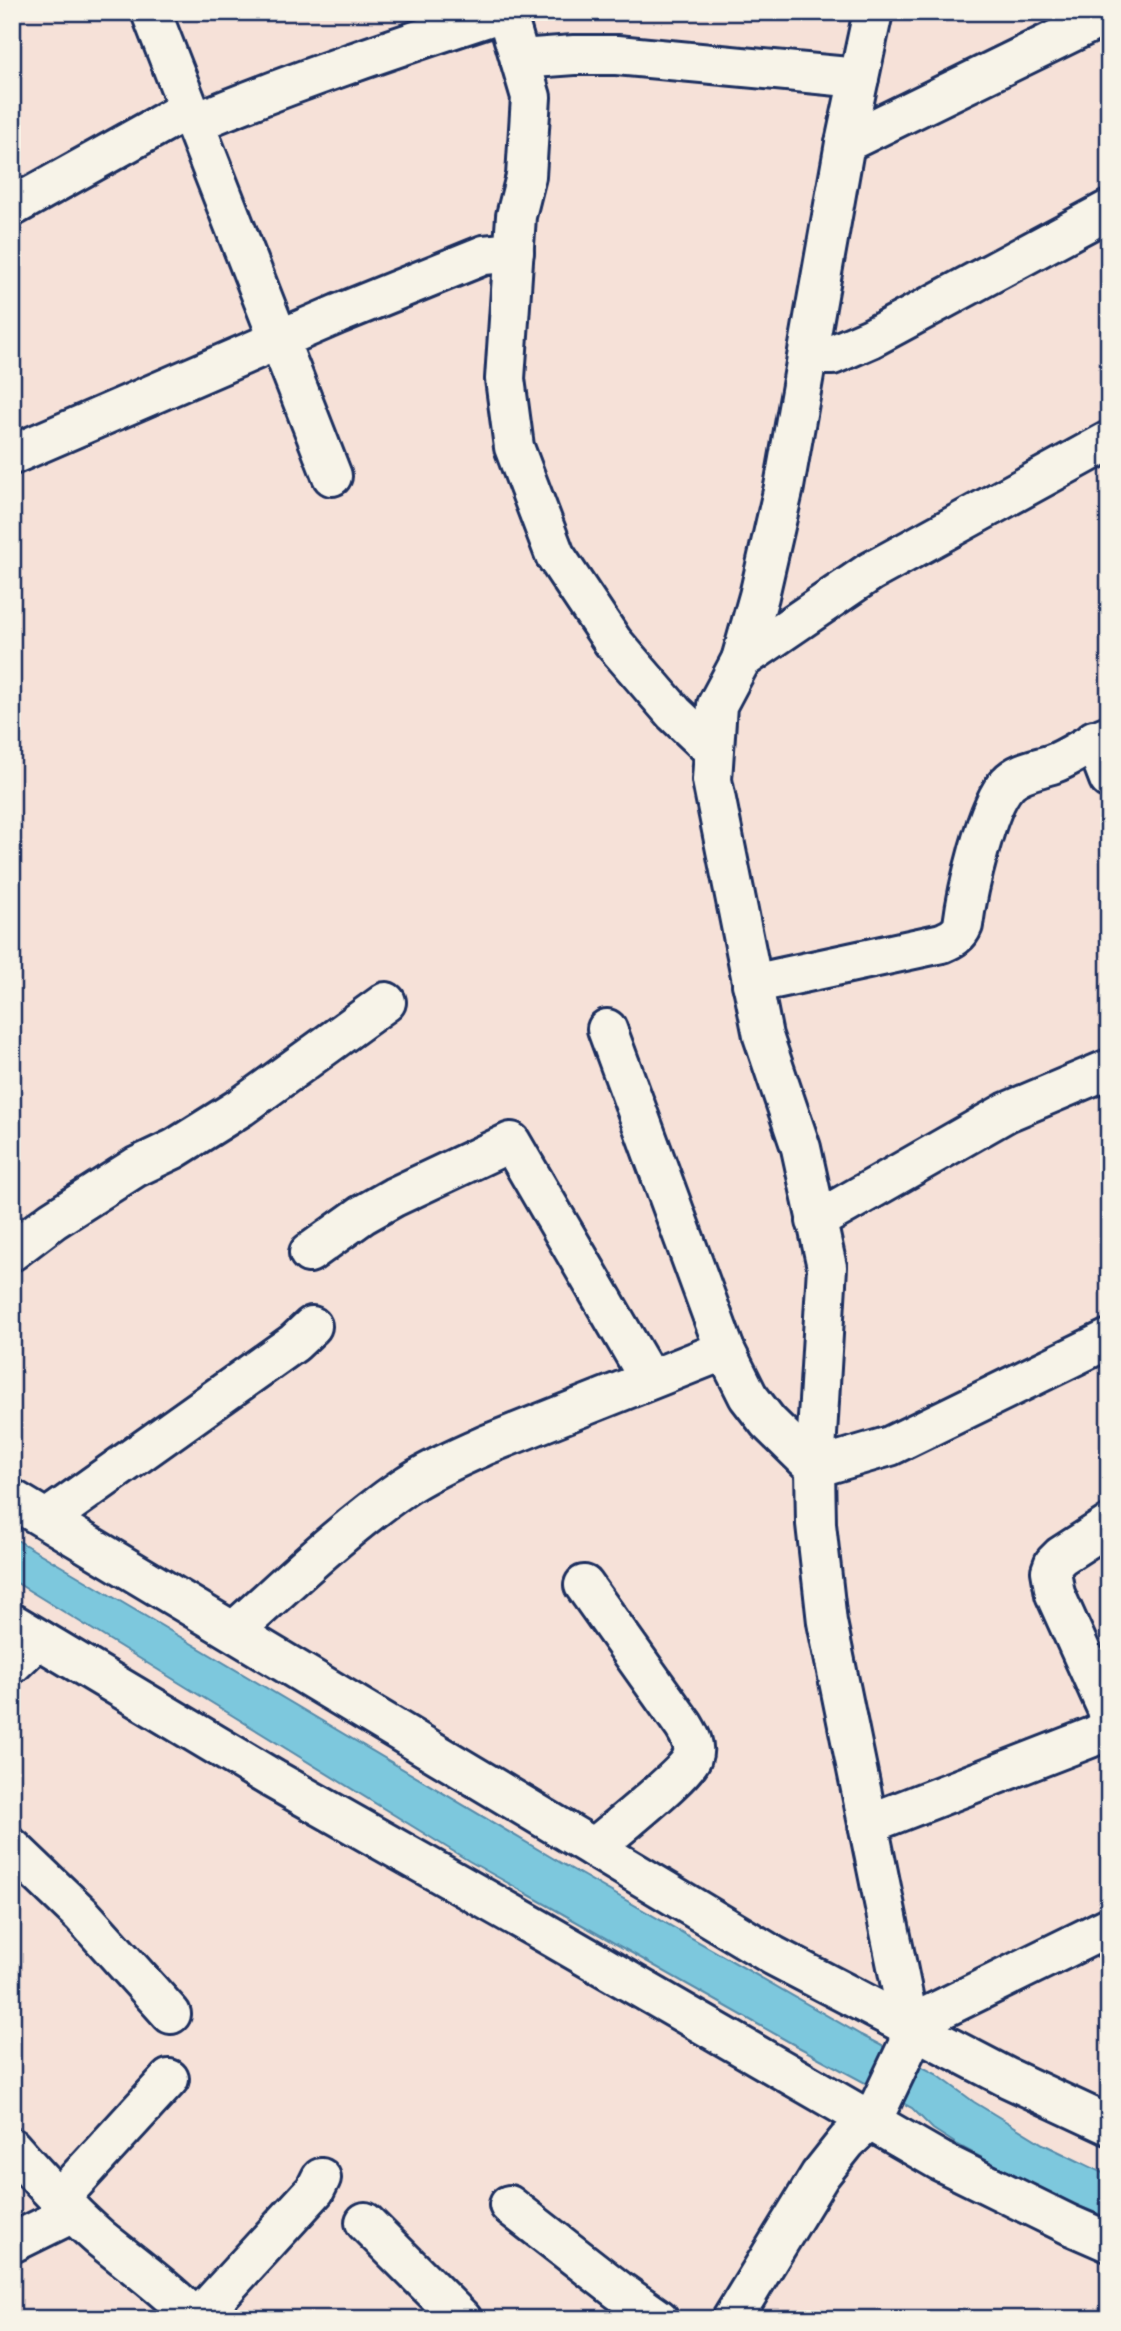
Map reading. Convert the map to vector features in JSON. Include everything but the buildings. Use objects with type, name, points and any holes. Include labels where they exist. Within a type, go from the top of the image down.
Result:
[{"type":"street","points":[[151,12],[332,477]]},
{"type":"street","points":[[12,207],[191,116],[251,99],[379,52],[504,12],[531,97],[526,176],[516,216],[505,379],[513,447],[555,555],[613,642],[674,713],[713,750]]},
{"type":"street","points":[[732,2319],[820,2175],[874,2112],[909,2035],[827,1622],[816,1524],[815,1468],[827,1268],[801,1147],[763,1036],[712,780],[717,705],[741,660],[784,487],[845,143],[873,12]]},
{"type":"street","points":[[845,143],[1109,14]]},
{"type":"street","points":[[520,59],[574,55],[652,57],[859,78]]},
{"type":"street","points":[[808,355],[832,355],[871,338],[1109,210]]},
{"type":"street","points":[[12,455],[278,340],[484,255],[514,252]]},
{"type":"street","points":[[741,660],[870,572],[1109,441]]},
{"type":"street","points":[[752,984],[953,939],[963,925],[990,812],[998,794],[1010,780],[1062,760],[1101,738],[1109,779]]},
{"type":"street","points":[[12,1251],[53,1220],[136,1167],[174,1149],[242,1107],[386,1002]]},
{"type":"street","points":[[607,1030],[725,1350],[755,1405],[768,1422],[815,1468]]},
{"type":"street","points":[[816,1221],[1007,1112],[1109,1069]]},
{"type":"street","points":[[309,1253],[362,1215],[394,1197],[511,1142],[649,1379]]},
{"type":"street","points":[[47,1520],[294,1343],[312,1326]]},
{"type":"street","points":[[815,1468],[890,1446],[1109,1339]]},
{"type":"street","points":[[233,1631],[369,1513],[405,1486],[486,1445],[725,1350]]},
{"type":"street","points":[[12,1499],[909,2035],[1109,2125]]},
{"type":"street","points":[[868,1824],[1090,1738],[1105,1729],[1108,1721],[1107,1709],[1055,1594],[1051,1571],[1061,1556],[1109,1525]]},
{"type":"street","points":[[584,1585],[684,1726],[694,1748],[693,1756],[682,1771],[594,1848]]},
{"type":"street","points":[[21,1642],[874,2112],[940,2161],[1109,2242]]},
{"type":"street","points":[[12,1849],[82,1915],[171,2014]]},
{"type":"street","points":[[909,2035],[1109,1927]]},
{"type":"street","points":[[12,2243],[65,2206],[169,2079]]},
{"type":"street","points":[[12,2148],[65,2206],[197,2319],[315,2190],[321,2178]]},
{"type":"street","points":[[509,2205],[659,2319]]},
{"type":"street","points":[[365,2222],[462,2319]]},
{"type":"water","points":[[12,1537],[561,1863],[861,2035],[936,2074],[974,2102],[1043,2144],[1109,2176],[1109,2218],[1051,2195],[958,2145],[933,2129],[912,2108],[791,2043],[469,1861],[12,1580]]}]
